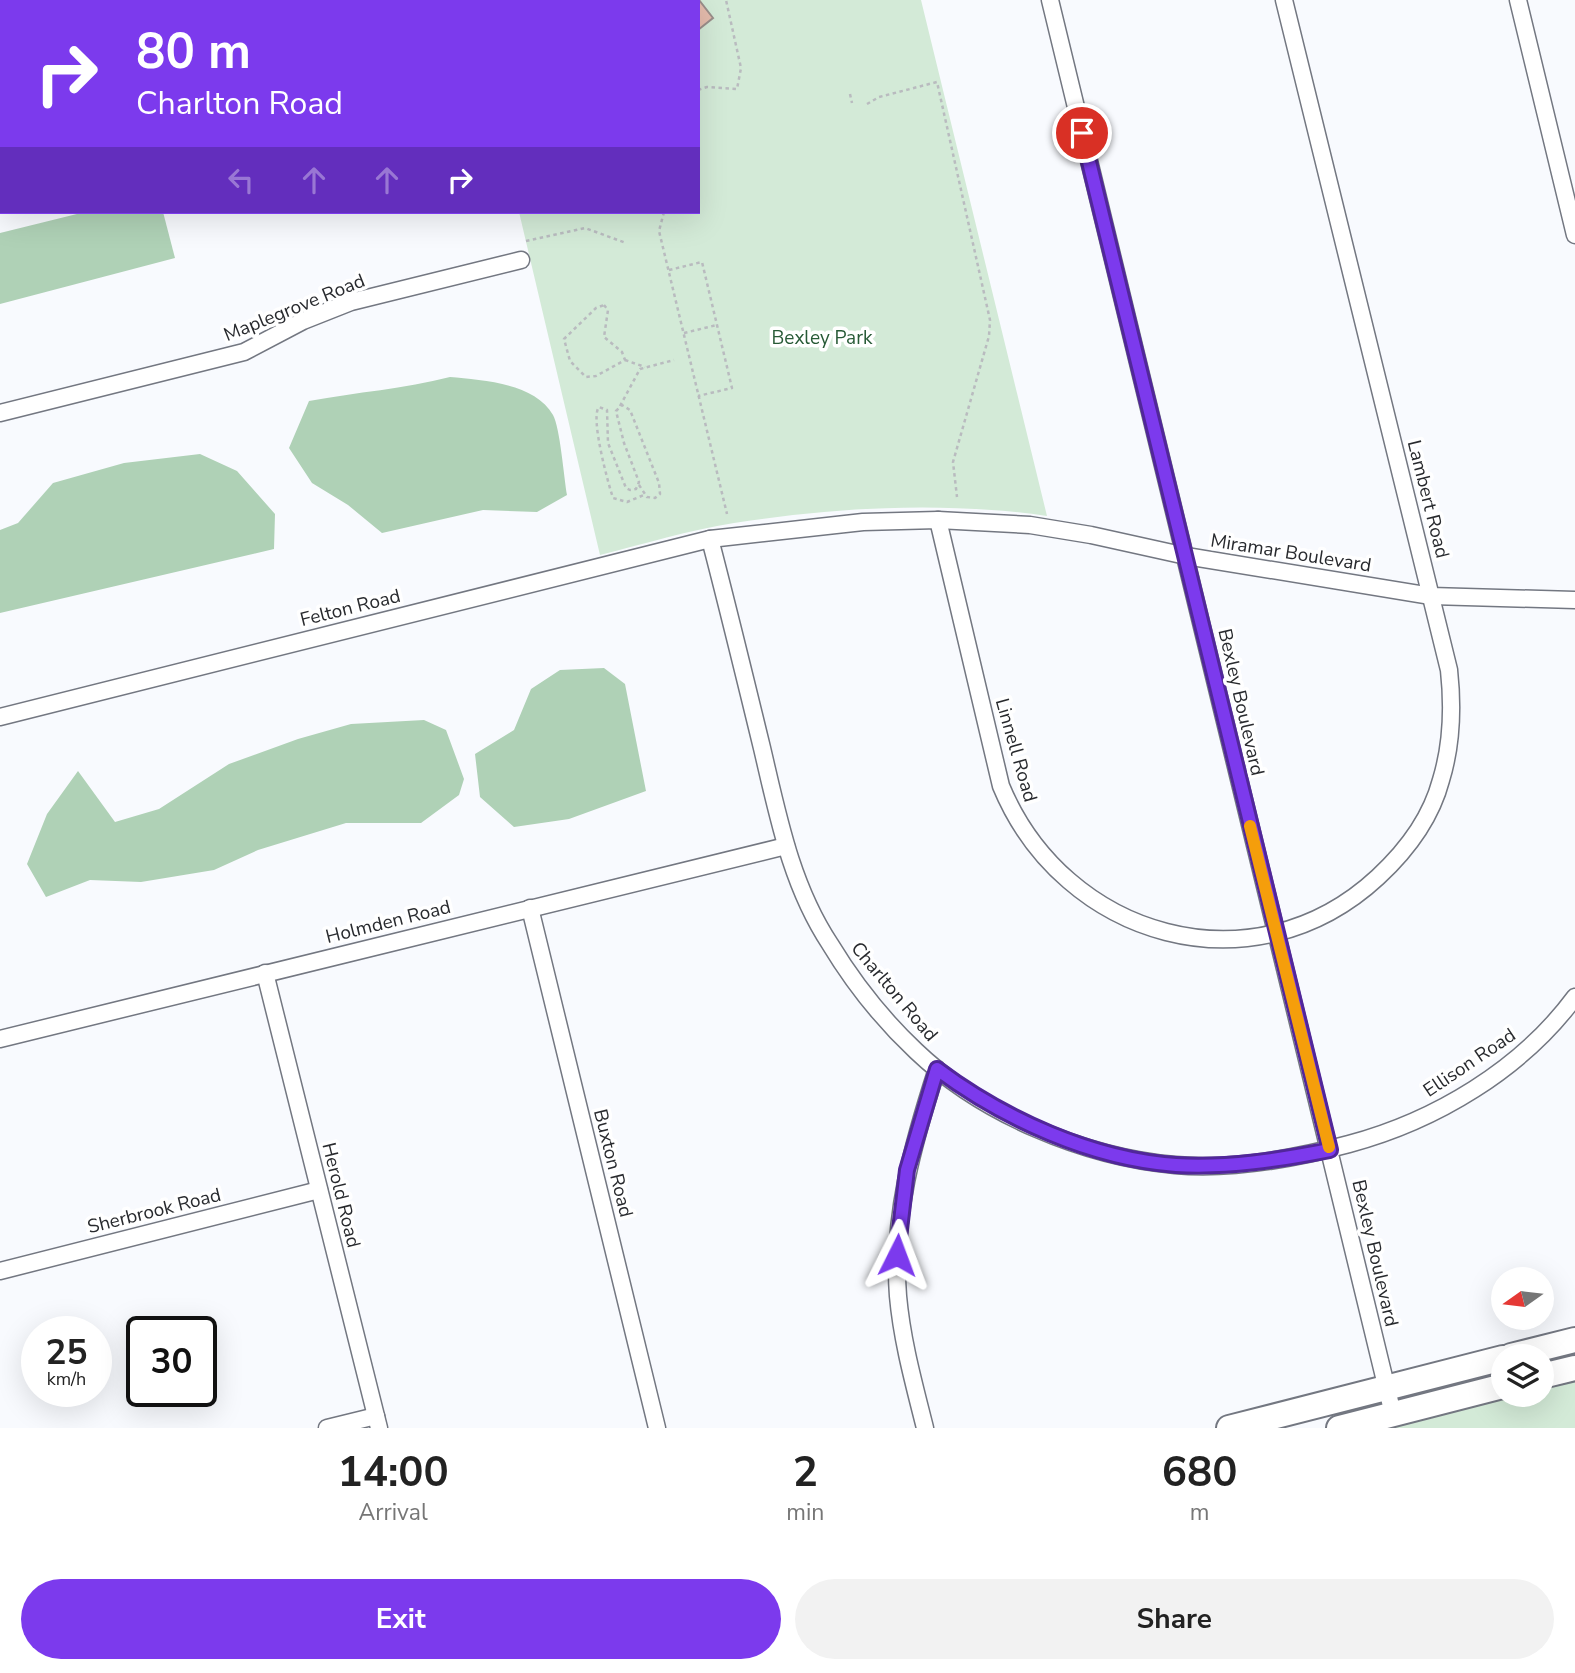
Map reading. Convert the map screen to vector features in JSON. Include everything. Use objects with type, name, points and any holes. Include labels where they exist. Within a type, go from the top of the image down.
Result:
[{"type":"main road","points":[[1554,1345],[1575,1340]]},
{"type":"main road","points":[[1229,1428],[1491,1361]]},
{"type":"main road","points":[[1554,1373],[1575,1368]]},
{"type":"main road","points":[[1339,1428],[1491,1389]]},
{"type":"street","name":"Bexley Boulevard","points":[[1050,0],[1393,1414]]},
{"type":"street","name":"Lambert Road","points":[[1275,934],[1332,911],[1372,882],[1411,842],[1437,793],[1448,754],[1452,699],[1449,670],[1284,0]]},
{"type":"street","points":[[1518,0],[1575,235]]},
{"type":"street","name":"Maplegrove Road","points":[[0,413],[244,352],[303,321],[351,302],[521,260]]},
{"type":"street","name":"Miramar Boulevard","points":[[710,539],[849,523],[938,520],[1030,525],[1186,556],[1431,596],[1575,600]]},
{"type":"street","name":"Linnell Road","points":[[938,520],[1001,786],[1013,814],[1046,860],[1092,900],[1122,917],[1161,931],[1213,940],[1275,934]]},
{"type":"street","name":"Felton Road","points":[[0,717],[710,539]]},
{"type":"street","name":"Charlton Road","points":[[710,539],[786,846],[810,908],[841,961],[914,1049],[937,1069],[978,1097],[1024,1121],[1112,1154],[1176,1165],[1218,1165],[1250,1163],[1330,1150]]},
{"type":"street","name":"Holmden Road","points":[[0,1039],[786,846]]},
{"type":"street","name":"Buxton Road","points":[[530,908],[657,1428]]},
{"type":"street","name":"Herold Road","points":[[265,973],[377,1422]]},
{"type":"street","name":"Ellison Road","points":[[1330,1150],[1397,1129],[1448,1105],[1532,1045],[1575,997]]},
{"type":"street","points":[[925,1428],[904,1342],[897,1255],[907,1170],[937,1069]]},
{"type":"street","name":"Sherbrook Road","points":[[0,1271],[319,1190]]},
{"type":"street","points":[[327,1428],[377,1422]]},
{"type":"path","points":[[700,89],[707,87],[737,89],[741,68],[726,0]]},
{"type":"path","points":[[867,104],[879,97],[937,82],[978,260],[990,326],[953,462],[957,497]]},
{"type":"path","points":[[850,94],[852,103]]},
{"type":"path","points":[[663,214],[659,231],[727,514]]},
{"type":"path","points":[[526,241],[585,228],[626,243]]},
{"type":"path","points":[[669,270],[702,262],[732,388],[698,396]]},
{"type":"path","points":[[625,360],[622,352],[603,334],[608,312],[606,306],[598,306],[565,335],[564,341],[570,361],[583,376],[596,376],[625,360],[645,367]]},
{"type":"path","points":[[684,333],[717,325]]},
{"type":"path","points":[[620,405],[629,410],[661,488],[657,497],[650,499],[644,495],[639,485],[616,411],[635,374],[645,367],[674,360]]},
{"type":"path","points":[[639,485],[632,490],[626,488],[608,443],[607,410],[599,407],[595,411],[597,427],[613,498],[627,502],[644,495]]},
{"type":"green space","name":"Bexley Park","points":[[700,0],[921,0],[1047,516],[930,507],[812,513],[717,526],[600,555],[519,214],[700,214]]},
{"type":"green space","points":[[77,214],[164,214],[175,258],[0,304],[0,233]]},
{"type":"green space","points":[[450,377],[507,385],[534,396],[545,404],[553,415],[558,430],[567,495],[537,512],[483,510],[382,533],[348,505],[312,483],[289,448],[309,401]]},
{"type":"green space","points":[[200,454],[237,471],[275,514],[274,549],[0,613],[0,530],[18,523],[53,483],[124,463]]},
{"type":"green space","points":[[604,668],[625,684],[646,791],[569,819],[514,827],[480,797],[475,754],[514,730],[531,689],[560,670]]},
{"type":"green space","points":[[424,720],[446,730],[464,779],[459,795],[421,823],[346,823],[258,850],[214,870],[141,882],[90,880],[46,897],[27,864],[47,814],[78,771],[115,822],[159,809],[229,764],[298,739],[351,724]]},
{"type":"green space","points":[[1575,1368],[1575,1428],[1339,1428],[1491,1397],[1491,1407],[1554,1407],[1554,1373]]},
{"type":"building","points":[[700,1],[713,18],[700,28]]},
{"type":"slow traffic","points":[[1250,826],[1329,1147]]},
{"type":"route","points":[[897,1255],[899,1220],[907,1170],[937,1069],[978,1097],[1024,1121],[1112,1154],[1176,1165],[1218,1165],[1250,1163],[1330,1150],[1275,934],[1082,133]]}]
